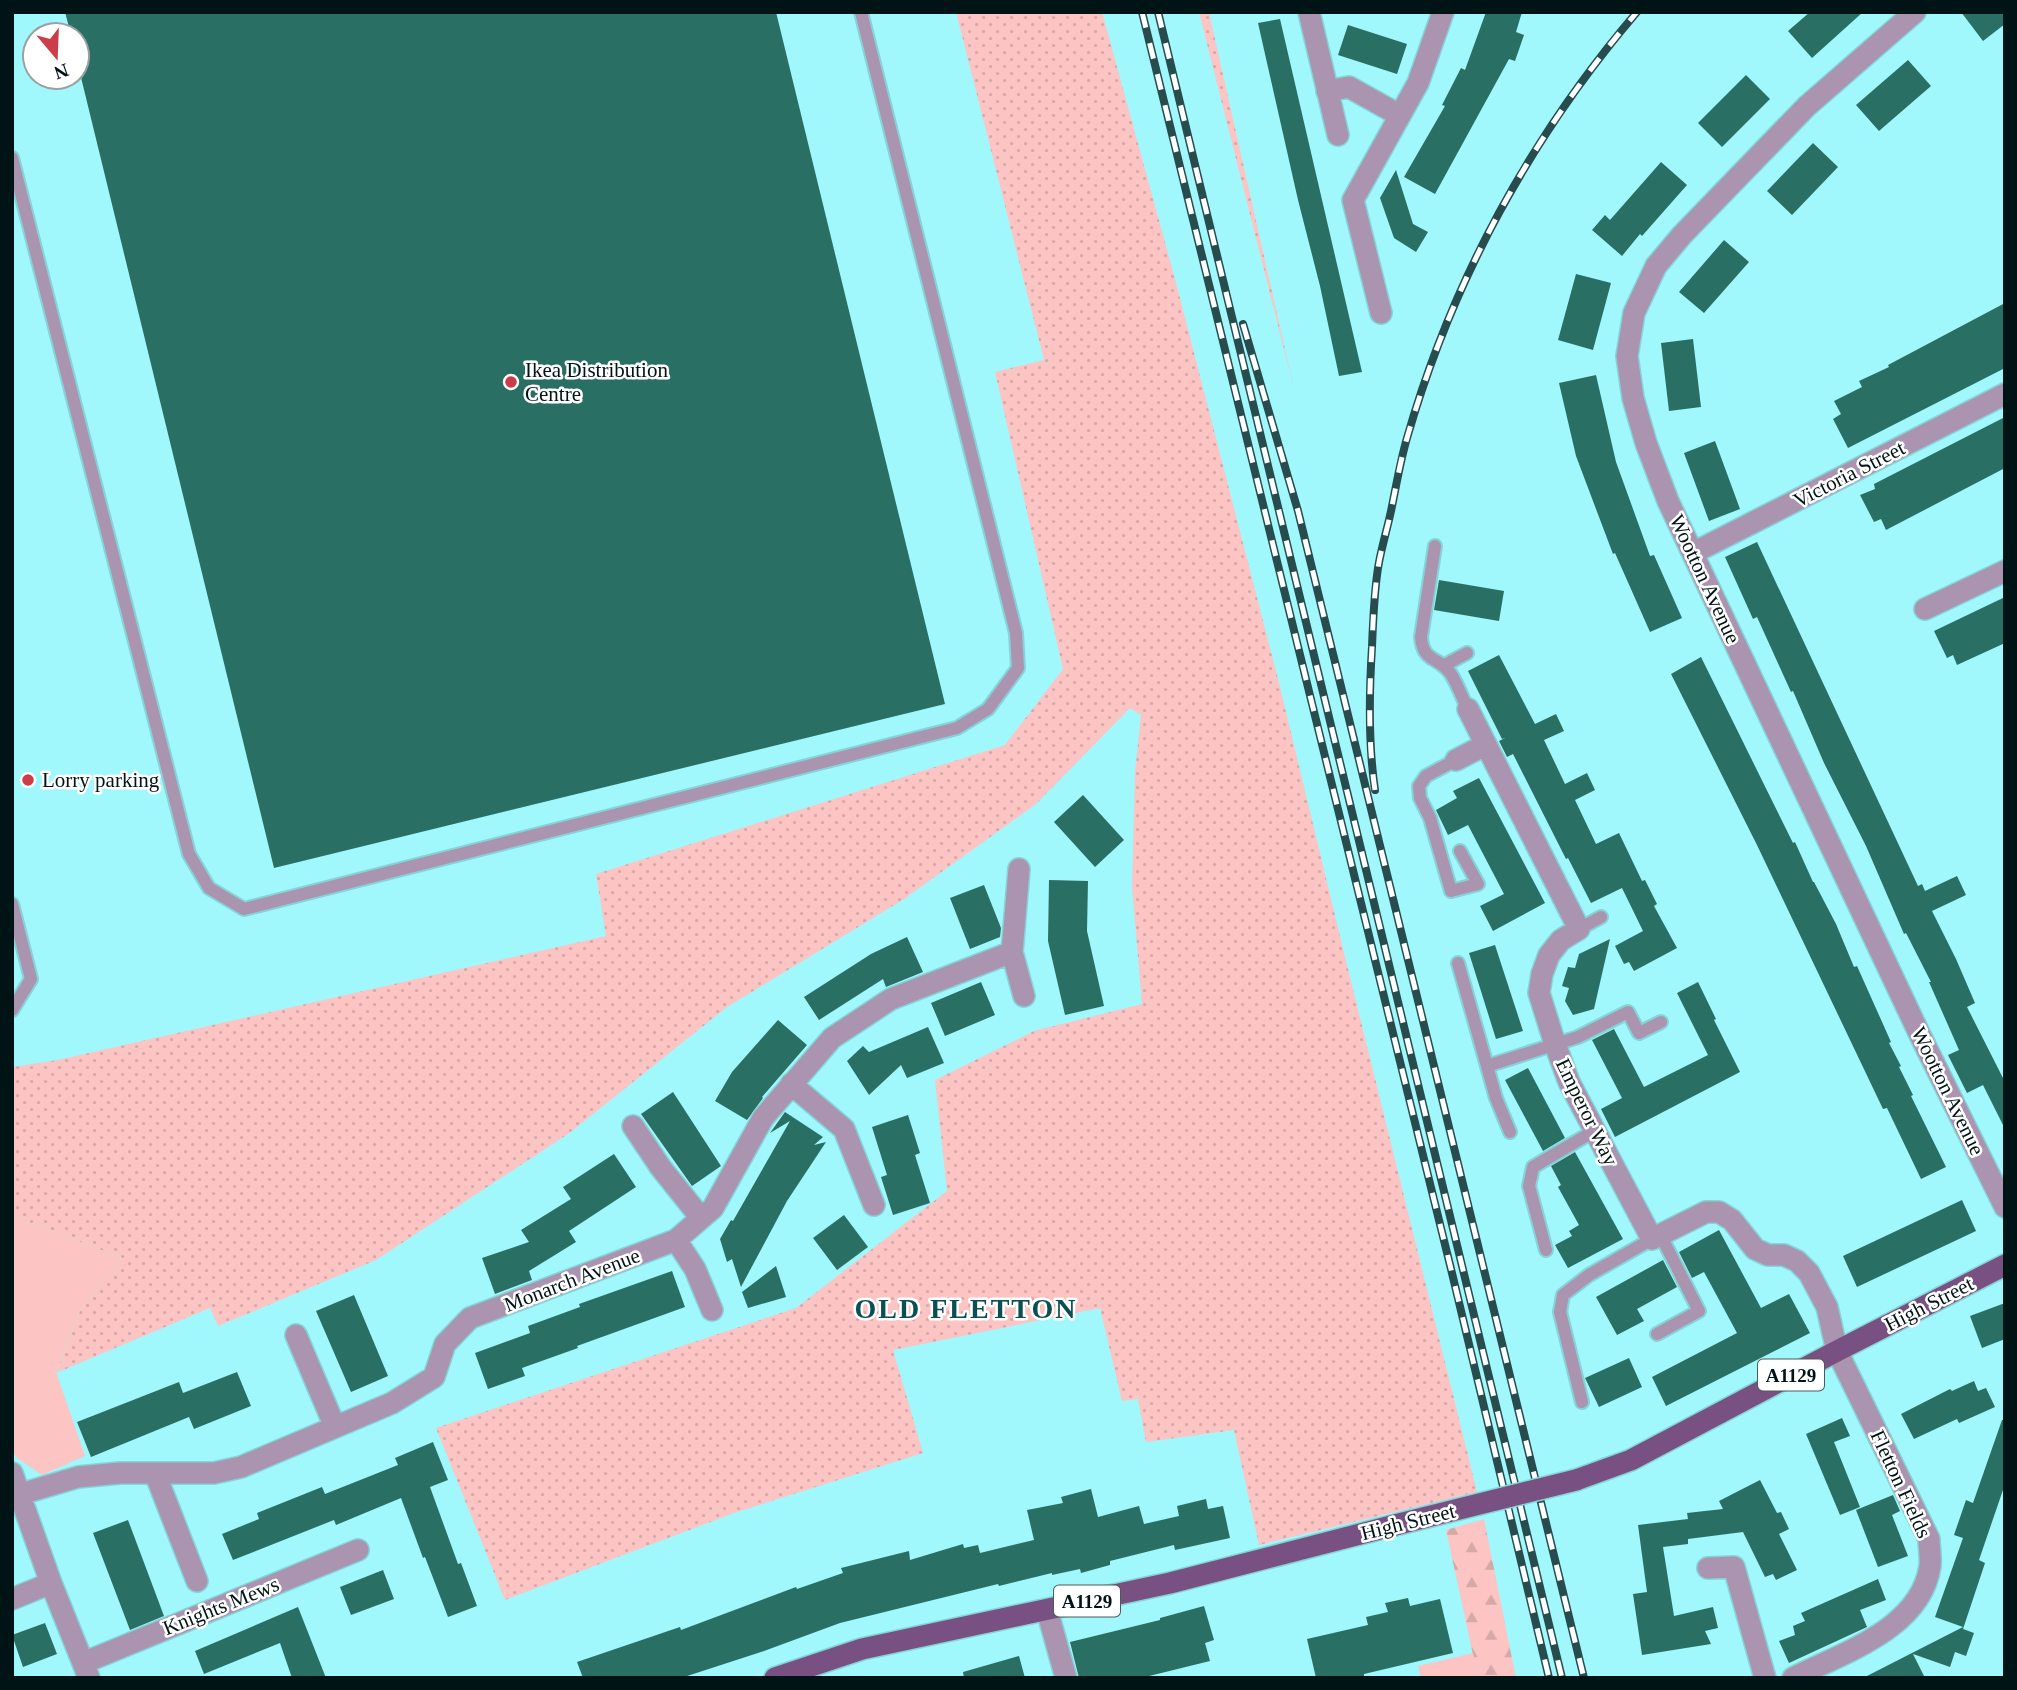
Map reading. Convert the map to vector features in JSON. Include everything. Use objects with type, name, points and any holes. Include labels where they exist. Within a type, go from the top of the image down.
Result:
[{"type":"main road","name":"High Street","points":[[777,1677],[862,1649],[1203,1575],[1576,1480],[1631,1460],[2005,1265]]},
{"type":"street","points":[[1309,12],[1338,135]]},
{"type":"street","points":[[1381,313],[1353,200],[1418,83],[1443,12]]},
{"type":"street","name":"Wootton Avenue","points":[[1915,12],[1807,106],[1656,265],[1634,313],[1627,356],[1633,398],[1663,490],[1919,1033],[2005,1207]]},
{"type":"street","points":[[1328,91],[1349,87],[1399,115]]},
{"type":"street","name":"Victoria Street","points":[[1693,553],[2005,394]]},
{"type":"street","points":[[1925,609],[2005,571]]},
{"type":"street","points":[[1468,709],[1579,929]]},
{"type":"street","points":[[1456,760],[1485,745]]},
{"type":"street","points":[[1019,869],[1012,952],[1024,996]]},
{"type":"street","name":"Emperor Way","points":[[1579,929],[1560,940],[1549,955],[1539,993],[1569,1082],[1594,1131],[1656,1237]]},
{"type":"street","name":"Monarch Avenue","points":[[21,1494],[78,1477],[120,1473],[215,1473],[242,1467],[392,1403],[433,1377],[445,1344],[470,1318],[676,1240],[713,1208],[763,1118],[832,1038],[891,999],[1012,952]]},
{"type":"street","points":[[791,1084],[844,1129],[874,1205]]},
{"type":"street","points":[[633,1126],[661,1168],[701,1218]]},
{"type":"street","points":[[1656,1237],[1706,1212],[1719,1212],[1732,1220],[1755,1249],[1768,1255],[1784,1255],[1797,1261],[1809,1273],[1826,1307],[1837,1351]]},
{"type":"street","points":[[676,1240],[695,1269],[712,1310]]},
{"type":"street","points":[[296,1335],[335,1427]]},
{"type":"street","name":"Fletton Fields","points":[[1793,1678],[1879,1635],[1902,1619],[1920,1594],[1930,1566],[1929,1539],[1837,1351]]},
{"type":"street","name":"Knights Mews","points":[[12,1473],[51,1583],[86,1670],[358,1550]]},
{"type":"street","points":[[155,1473],[197,1581]]},
{"type":"street","points":[[1708,1568],[1734,1567],[1765,1678]]},
{"type":"street","points":[[12,1599],[51,1583]]},
{"type":"street","points":[[1047,1611],[1066,1678]]},
{"type":"lane","points":[[12,158],[189,854],[209,888],[244,909],[957,728],[988,709],[1017,668],[1016,633],[861,12]]},
{"type":"lane","points":[[1435,546],[1421,637],[1422,649],[1431,659],[1443,666],[1454,680],[1468,709]]},
{"type":"lane","points":[[1443,666],[1467,653]]},
{"type":"lane","points":[[1456,760],[1426,776],[1419,786],[1420,798],[1430,818],[1451,891],[1478,884],[1460,851]]},
{"type":"lane","points":[[12,904],[30,979],[12,1010]]},
{"type":"lane","points":[[1579,929],[1601,917]]},
{"type":"lane","points":[[1458,963],[1496,1098],[1510,1132]]},
{"type":"lane","points":[[1487,1066],[1578,1037],[1628,1012],[1639,1033],[1661,1022]]},
{"type":"lane","points":[[1546,1250],[1529,1186],[1533,1167],[1594,1131]]},
{"type":"lane","points":[[1582,1402],[1560,1312],[1563,1295],[1589,1275],[1656,1237],[1699,1311],[1657,1334]]},
{"type":"green space","points":[[956,12],[1102,12],[1175,279],[1278,679],[1477,1492],[1259,1545],[1234,1430],[1146,1442],[1138,1399],[1122,1401],[1100,1308],[893,1350],[923,1453],[734,1513],[505,1600],[436,1428],[796,1308],[947,1191],[935,1080],[1034,1031],[1142,1004],[1132,887],[1135,772],[1141,715],[1130,708],[1036,804],[904,899],[727,1007],[568,1134],[376,1260],[218,1326],[210,1308],[56,1373],[80,1311],[122,1258],[12,1216],[12,1067],[58,1060],[606,936],[596,874],[1005,745],[1063,669],[995,372],[1044,360]]},
{"type":"green space","points":[[1199,12],[1209,12],[1294,389]]},
{"type":"green space","points":[[12,1216],[122,1258],[80,1311],[56,1372],[85,1456],[42,1475],[17,1458],[12,1450]]},
{"type":"green space","points":[[1484,1519],[1516,1678],[1478,1678],[1446,1530]]},
{"type":"green space","points":[[1473,1653],[1478,1678],[1421,1678],[1418,1666]]},
{"type":"building","name":"Ikea Distribution Centre","points":[[65,12],[776,12],[945,704],[274,868],[84,91],[91,91],[91,21],[67,21]]},
{"type":"building","points":[[1486,12],[1522,12],[1516,32],[1524,35],[1515,61],[1509,59],[1435,194],[1404,177],[1445,106],[1442,105],[1461,68],[1465,70]]},
{"type":"building","points":[[1810,12],[1863,12],[1812,58],[1788,31]]},
{"type":"building","points":[[1961,12],[2005,12],[2005,24],[1983,41]]},
{"type":"building","points":[[1280,19],[1362,372],[1339,376],[1298,200],[1258,23]]},
{"type":"building","points":[[1348,25],[1407,44],[1397,74],[1338,55]]},
{"type":"building","points":[[1908,60],[1931,86],[1879,131],[1856,105]]},
{"type":"building","points":[[1746,75],[1770,99],[1722,147],[1698,123]]},
{"type":"building","points":[[1813,143],[1838,167],[1792,215],[1767,191]]},
{"type":"building","points":[[1661,162],[1687,185],[1622,256],[1592,230],[1605,215],[1610,220]]},
{"type":"building","points":[[1396,170],[1413,224],[1428,232],[1416,252],[1394,238],[1380,198]]},
{"type":"building","points":[[1724,240],[1749,262],[1704,313],[1679,292]]},
{"type":"building","points":[[1576,274],[1611,283],[1593,350],[1558,340]]},
{"type":"building","points":[[2005,303],[2005,368],[1848,448],[1833,419],[1841,414],[1834,401],[1862,387],[1859,381]]},
{"type":"building","points":[[1693,339],[1701,407],[1669,411],[1661,343]]},
{"type":"building","points":[[1596,375],[1616,462],[1650,556],[1654,555],[1682,618],[1650,632],[1615,553],[1613,554],[1576,456],[1559,383]]},
{"type":"building","points":[[2005,417],[2005,468],[1886,530],[1881,519],[1874,522],[1860,495],[1875,489],[1874,484]]},
{"type":"building","points":[[1715,441],[1740,509],[1709,521],[1684,453]]},
{"type":"building","points":[[1757,542],[1918,886],[1922,884],[1925,891],[1957,876],[1966,895],[1932,911],[1975,1003],[1967,1007],[2005,1082],[2005,1129],[1983,1085],[1967,1093],[1948,1055],[1959,1050],[1931,982],[1906,933],[1904,934],[1793,691],[1791,692],[1757,617],[1753,619],[1725,557]]},
{"type":"building","points":[[1439,580],[1504,591],[1499,621],[1434,610]]},
{"type":"building","points":[[2005,597],[2005,643],[1957,665],[1953,655],[1947,658],[1934,631]]},
{"type":"building","points":[[1499,655],[1535,724],[1556,714],[1564,731],[1544,740],[1565,784],[1587,773],[1595,790],[1575,800],[1596,844],[1619,833],[1677,948],[1634,971],[1629,962],[1624,964],[1615,946],[1643,931],[1622,888],[1591,903],[1513,754],[1507,757],[1499,741],[1505,738],[1502,739],[1468,671]]},
{"type":"building","points":[[1701,657],[1836,924],[1854,967],[1857,966],[1901,1066],[1899,1067],[1913,1095],[1911,1096],[1946,1167],[1921,1179],[1887,1108],[1883,1109],[1757,845],[1671,674]]},
{"type":"building","points":[[1479,778],[1545,903],[1493,931],[1480,906],[1504,894],[1468,825],[1448,835],[1436,810],[1457,798],[1453,791]]},
{"type":"building","points":[[1083,795],[1124,840],[1095,867],[1054,822]]},
{"type":"building","points":[[1049,880],[1088,881],[1087,931],[1104,1006],[1065,1015],[1048,941]]},
{"type":"building","points":[[984,885],[1001,928],[1000,937],[970,949],[950,898]]},
{"type":"building","points":[[907,937],[923,972],[886,987],[883,979],[819,1020],[804,997],[871,954]]},
{"type":"building","points":[[1610,939],[1594,1009],[1573,1015],[1565,1001],[1569,988],[1562,986],[1568,967],[1575,968],[1579,954]]},
{"type":"building","points":[[1495,945],[1523,1031],[1496,1039],[1469,953]]},
{"type":"building","points":[[981,982],[995,1015],[945,1036],[931,1003]]},
{"type":"building","points":[[1698,982],[1740,1072],[1615,1137],[1601,1109],[1622,1098],[1592,1040],[1614,1029],[1644,1087],[1708,1055],[1677,993]]},
{"type":"building","points":[[778,1020],[807,1045],[762,1097],[747,1120],[715,1101],[732,1072]]},
{"type":"building","points":[[928,1027],[944,1063],[907,1078],[901,1065],[869,1095],[847,1061],[863,1046],[869,1052]]},
{"type":"building","points":[[1528,1068],[1565,1138],[1543,1151],[1505,1080]]},
{"type":"building","points":[[673,1092],[721,1166],[692,1186],[641,1114]]},
{"type":"building","points":[[785,1112],[823,1137],[814,1145],[826,1142],[787,1201],[741,1287],[732,1259],[727,1262],[720,1239],[790,1121],[770,1133]]},
{"type":"building","points":[[908,1115],[920,1153],[915,1155],[930,1203],[893,1215],[881,1177],[887,1175],[872,1127]]},
{"type":"building","points":[[1575,1152],[1623,1239],[1568,1268],[1555,1245],[1572,1236],[1569,1231],[1579,1225],[1558,1187],[1561,1185],[1551,1166]]},
{"type":"building","points":[[614,1154],[636,1187],[569,1231],[576,1242],[529,1271],[532,1280],[495,1294],[482,1258],[529,1242],[521,1230],[571,1199],[563,1187]]},
{"type":"building","points":[[1962,1200],[1976,1231],[1857,1287],[1843,1256]]},
{"type":"building","points":[[844,1215],[868,1247],[837,1270],[813,1238]]},
{"type":"building","points":[[1719,1230],[1761,1308],[1789,1294],[1810,1333],[1666,1406],[1652,1377],[1737,1333],[1704,1272],[1692,1278],[1679,1252]]},
{"type":"building","points":[[1663,1260],[1677,1287],[1637,1309],[1644,1321],[1617,1335],[1596,1297]]},
{"type":"building","points":[[776,1266],[786,1297],[748,1308],[742,1292]]},
{"type":"building","points":[[672,1271],[685,1307],[522,1368],[525,1376],[488,1389],[475,1353],[530,1333],[528,1326],[580,1307],[579,1304]]},
{"type":"building","points":[[354,1295],[388,1376],[351,1392],[316,1311]]},
{"type":"building","points":[[2005,1303],[2005,1339],[1982,1348],[1970,1316]]},
{"type":"building","points":[[1629,1358],[1642,1387],[1599,1407],[1585,1378]]},
{"type":"building","points":[[237,1372],[251,1406],[194,1429],[189,1417],[91,1457],[77,1422],[179,1382],[183,1393]]},
{"type":"building","points":[[1974,1381],[1978,1391],[1986,1388],[1995,1407],[1959,1423],[1957,1419],[1914,1439],[1901,1414],[1950,1389],[1952,1391]]},
{"type":"building","points":[[1842,1418],[1850,1436],[1834,1442],[1860,1507],[1840,1515],[1806,1434]]},
{"type":"building","points":[[2002,1420],[2005,1420],[2005,1484],[1979,1560],[1985,1563],[1963,1629],[1974,1633],[1966,1656],[1955,1652],[1950,1667],[1913,1654],[1925,1678],[1863,1678],[1963,1627],[1935,1617],[1963,1538],[1954,1535],[1966,1500],[1973,1503]]},
{"type":"building","points":[[433,1442],[448,1480],[430,1487],[458,1564],[461,1563],[477,1606],[448,1617],[401,1498],[336,1525],[334,1520],[233,1560],[222,1534],[259,1519],[257,1513],[322,1487],[325,1494],[398,1465],[395,1458]]},
{"type":"building","points":[[1760,1480],[1777,1513],[1781,1512],[1789,1529],[1779,1534],[1797,1570],[1776,1580],[1773,1574],[1765,1577],[1743,1532],[1688,1539],[1688,1544],[1663,1547],[1674,1616],[1713,1607],[1718,1628],[1705,1631],[1711,1644],[1642,1655],[1633,1594],[1647,1592],[1638,1525],[1688,1519],[1687,1513],[1723,1509],[1719,1501]]},
{"type":"building","points":[[1091,1489],[1098,1517],[1139,1506],[1144,1524],[1179,1516],[1177,1506],[1206,1499],[1208,1509],[1223,1506],[1230,1538],[1175,1550],[1174,1545],[1110,1561],[1110,1565],[1081,1573],[1080,1569],[999,1586],[998,1584],[840,1623],[681,1678],[583,1678],[577,1662],[680,1627],[681,1630],[796,1587],[797,1589],[843,1573],[841,1568],[909,1551],[910,1560],[963,1544],[964,1548],[978,1545],[980,1553],[1034,1540],[1027,1510],[1063,1503],[1061,1497]]},
{"type":"building","points":[[1893,1495],[1900,1511],[1892,1515],[1908,1556],[1878,1567],[1856,1510]]},
{"type":"building","points":[[128,1520],[164,1616],[130,1630],[93,1533]]},
{"type":"building","points":[[383,1570],[394,1599],[351,1615],[340,1587]]},
{"type":"building","points":[[1878,1579],[1886,1600],[1860,1610],[1867,1627],[1789,1663],[1779,1641],[1795,1635],[1793,1626],[1805,1621],[1801,1613]]},
{"type":"building","points":[[1408,1598],[1410,1606],[1440,1599],[1453,1653],[1364,1674],[1364,1678],[1316,1678],[1307,1639],[1368,1625],[1366,1617],[1388,1612],[1385,1603]]},
{"type":"building","points":[[1204,1606],[1214,1640],[1205,1643],[1210,1661],[1141,1678],[1079,1678],[1070,1642],[1160,1620]]},
{"type":"building","points":[[298,1607],[326,1678],[292,1678],[280,1643],[204,1674],[195,1651]]},
{"type":"building","points":[[45,1623],[57,1654],[23,1667],[12,1635]]},
{"type":"building","points":[[1019,1656],[1025,1678],[964,1678],[963,1672]]},
{"type":"railway","points":[[1142,12],[1549,1678]]},
{"type":"railway","points":[[1158,12],[1562,1678]]},
{"type":"railway","points":[[1375,790],[1370,701],[1377,578],[1402,456],[1425,380],[1447,323],[1499,213],[1563,109],[1637,12]]},
{"type":"railway","points":[[1243,324],[1298,511],[1584,1678]]},
{"type":"place","name":"Ikea Distribution Centre","points":[[511,382]]},
{"type":"place","name":"Lorry parking","points":[[28,780]]},
{"type":"district","name":"OLD FLETTON","points":[[966,1308]]}]
